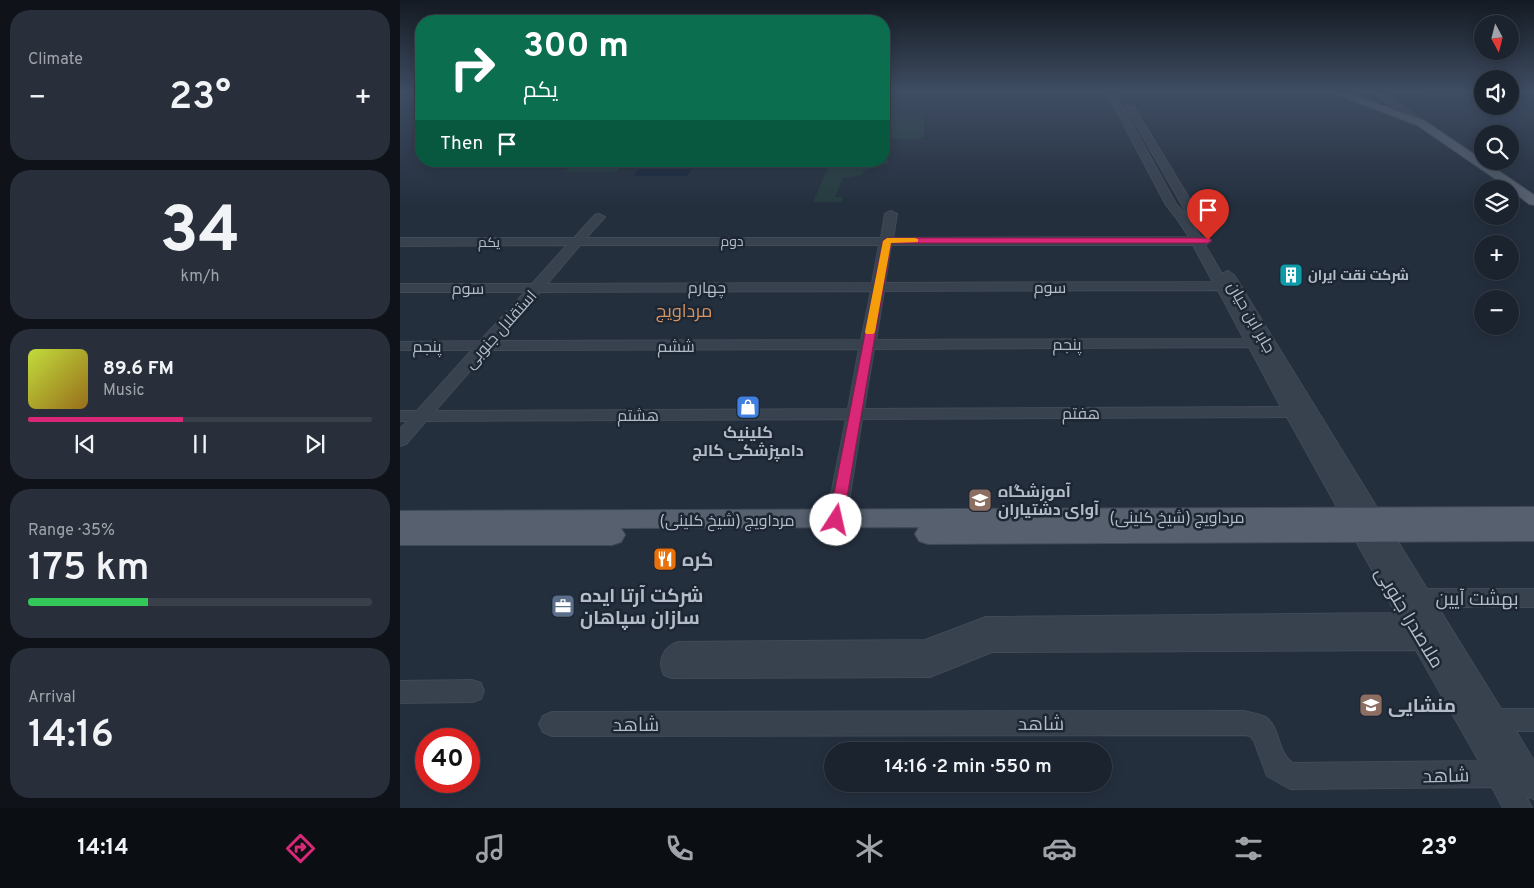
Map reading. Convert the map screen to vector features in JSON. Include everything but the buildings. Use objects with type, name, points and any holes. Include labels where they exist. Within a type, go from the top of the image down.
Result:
[{"type":"main road","points":[[1411,129],[1484,180]]},
{"type":"main road","points":[[1429,129],[1534,200]]},
{"type":"main road","points":[[1519,204],[1534,215]]},
{"type":"main road","name":"مرداویج (شیخ کلینی)","points":[[400,535],[1364,524],[1534,516]]},
{"type":"main road","name":"مرداویج (شیخ کلینی)","points":[[400,520],[836,520],[1364,524],[1534,532]]},
{"type":"street","name":"جابر ابن حیان","points":[[1137,129],[1364,524]]},
{"type":"street","points":[[836,520],[891,214]]},
{"type":"street","name":"استقلال جنوبی","points":[[400,440],[599,217]]},
{"type":"street","points":[[887,241],[1202,241]]},
{"type":"street","name":"دوم","points":[[578,242],[887,241]]},
{"type":"street","name":"جابر ابن حیان","points":[[1202,241],[1221,286],[1260,343]]},
{"type":"street","name":"یکم","points":[[400,242],[578,242]]},
{"type":"street","name":"سوم","points":[[878,287],[1221,286]]},
{"type":"street","name":"چهارم","points":[[536,288],[878,287]]},
{"type":"street","name":"سوم","points":[[400,288],[536,288]]},
{"type":"street","name":"پنجم","points":[[867,346],[1260,343]]},
{"type":"street","name":"پنجم","points":[[400,346],[485,346]]},
{"type":"street","name":"ششم","points":[[485,346],[867,346]]},
{"type":"street","name":"جابر ابن حیان","points":[[1299,412],[1364,524]]},
{"type":"street","name":"هفتم","points":[[855,414],[1299,412]]},
{"type":"street","name":"هشتم","points":[[422,416],[855,414]]},
{"type":"street","points":[[400,416],[422,416]]},
{"type":"street","name":"ملاصدرا جنوبی","points":[[1364,524],[1421,598],[1534,786]]},
{"type":"street","name":"ملاصدرا جنوبی","points":[[1364,524],[1418,631],[1483,742],[1518,808]]},
{"type":"street","name":"بهشت آیین","points":[[1421,598],[1534,598]]},
{"type":"street","points":[[986,626],[1418,631],[991,642],[930,667],[672,668],[672,660],[678,652],[926,650],[986,626]]},
{"type":"street","points":[[400,692],[472,691]]},
{"type":"street","points":[[1496,720],[1534,720]]},
{"type":"street","name":"شاهد","points":[[552,724],[1244,723],[1258,726],[1264,735],[1276,767],[1290,776],[1500,774]]},
{"type":"green space","points":[[890,129],[924,129],[924,137],[916,139],[890,139]]},
{"type":"green space","points":[[570,167],[621,167],[616,172],[565,172]]},
{"type":"green space","points":[[828,167],[876,167],[864,170],[862,175],[843,178],[835,197],[843,197],[841,202],[813,202]]},
{"type":"water","points":[[639,169],[692,169],[687,176],[633,176]]},
{"type":"slow traffic","points":[[870,332],[887,241],[915,241]]},
{"type":"place","name":"شرکت نقت ایران","points":[[1291,275]]},
{"type":"place","name":"کلینیک دامپزشکی کالج","points":[[748,407]]},
{"type":"place","name":"آموزشگاه آوای دشتیاران","points":[[980,500]]},
{"type":"place","name":"کره","points":[[665,559]]},
{"type":"place","name":"شرکت آرتا ایده سازان سپاهان","points":[[563,606]]},
{"type":"place","name":"منشایی","points":[[1371,705]]},
{"type":"district","name":"مرداویج","points":[[684,311]]},
{"type":"route","points":[[836,520],[887,241],[1208,240]]}]
